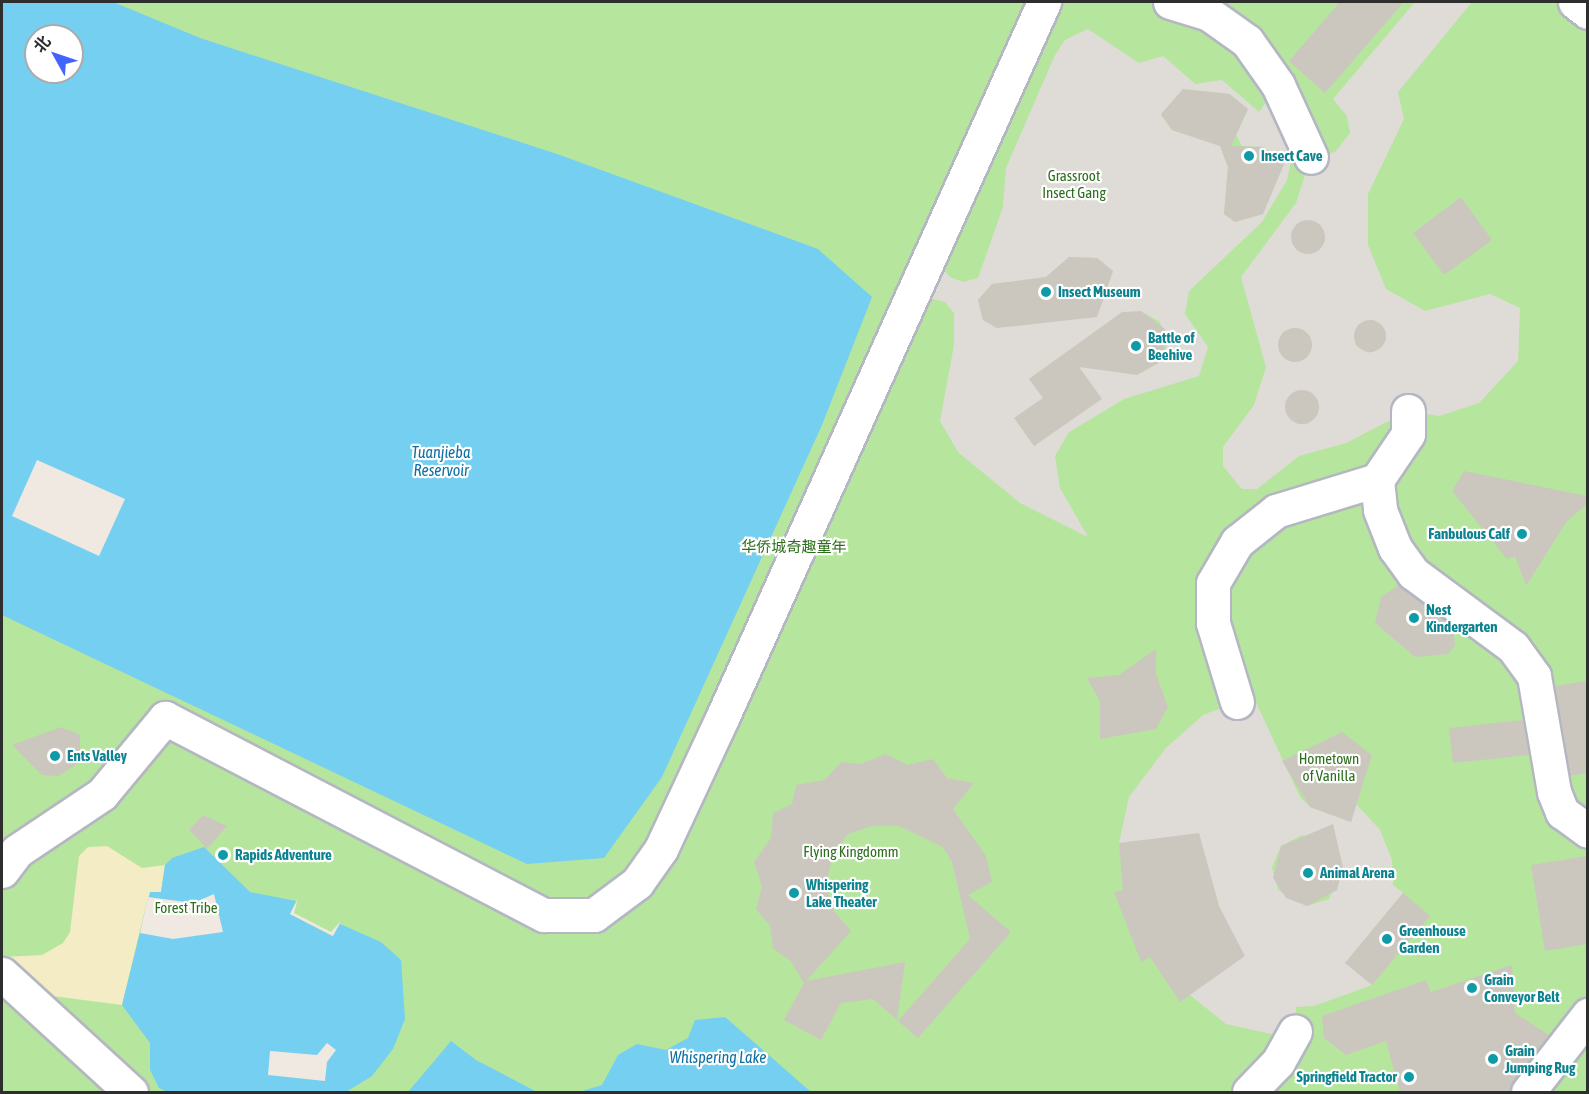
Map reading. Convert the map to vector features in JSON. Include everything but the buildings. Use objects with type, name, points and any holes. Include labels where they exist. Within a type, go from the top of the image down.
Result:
[{"type":"street","points":[[2,871],[17,851],[102,794],[165,717],[544,915],[594,915],[638,883],[661,849],[719,725],[1044,2]]},
{"type":"street","points":[[1170,2],[1209,14],[1247,41],[1278,85],[1311,157]]},
{"type":"street","points":[[1575,2],[1587,12]]},
{"type":"street","points":[[1237,702],[1212,623],[1214,583],[1237,542],[1276,511],[1377,480],[1408,434],[1408,411]]},
{"type":"street","points":[[1377,480],[1380,510],[1395,548],[1413,573],[1491,627],[1534,675],[1554,792],[1562,812],[1587,831]]},
{"type":"street","points":[[2,974],[131,1092]]},
{"type":"street","points":[[1528,1092],[1587,1015]]},
{"type":"street","points":[[1249,1092],[1278,1062],[1295,1031]]},
{"type":"green space","name":"华侨城奇趣童年","points":[[91,2],[1587,2],[1587,1092],[2,1092],[2,109],[25,84],[84,84],[84,24],[79,24]]},
{"type":"sand","points":[[107,846],[142,868],[165,865],[161,892],[148,897],[122,1005],[21,992],[2,974],[2,957],[42,955],[63,943],[70,932],[79,856],[88,847]]},
{"type":"shaded area","points":[[1415,2],[1472,2],[1398,92],[1404,119],[1368,194],[1368,245],[1386,289],[1425,311],[1490,294],[1520,308],[1518,361],[1479,403],[1439,416],[1408,411],[1346,443],[1299,456],[1257,489],[1242,489],[1223,466],[1223,447],[1254,405],[1266,367],[1241,277],[1296,203],[1311,157],[1335,152],[1350,133],[1347,116],[1333,99]],"holes":[[[1312,221],[1321,226],[1325,241],[1314,253],[1303,253],[1292,235],[1301,222]],[[1373,320],[1385,330],[1386,340],[1370,353],[1356,346],[1354,335],[1358,325]],[[1298,328],[1310,337],[1311,348],[1295,361],[1281,353],[1279,343],[1283,332]],[[1305,392],[1314,397],[1318,412],[1308,424],[1297,424],[1286,406],[1295,394]]]},
{"type":"shaded area","points":[[1088,29],[1139,63],[1163,56],[1195,84],[1222,80],[1259,112],[1278,85],[1298,129],[1287,180],[1262,222],[1189,291],[1185,314],[1208,347],[1199,376],[1124,399],[1069,432],[1055,456],[1060,488],[1088,537],[1020,503],[958,452],[940,421],[954,345],[954,313],[945,302],[911,293],[929,253],[950,277],[963,282],[978,278],[1003,207],[1006,168],[1055,55],[1065,40]],"holes":[[[1183,89],[1230,94],[1248,109],[1236,135],[1242,146],[1264,147],[1284,164],[1263,214],[1235,222],[1224,214],[1228,167],[1220,146],[1172,130],[1161,115]],[[1069,257],[1097,258],[1113,271],[1101,305],[997,328],[983,320],[978,300],[992,284],[1046,277]],[[1140,311],[1159,321],[1168,339],[1163,360],[1137,375]],[[1068,351],[1101,398],[1034,446],[1015,418],[1043,398],[1029,379]]]},
{"type":"shaded area","points":[[1253,696],[1300,797],[1310,807],[1351,822],[1356,804],[1380,830],[1392,860],[1393,885],[1403,893],[1345,963],[1372,985],[1314,1006],[1296,1007],[1295,1031],[1281,1036],[1226,1024],[1190,995],[1219,906],[1199,834],[1119,843],[1129,797],[1166,748],[1203,715]],"holes":[[[1302,835],[1334,846],[1343,867],[1329,899],[1307,906],[1278,890],[1272,867],[1281,846]]]},
{"type":"water","name":"Tuanjieba Reservoir","points":[[2,2],[113,2],[200,38],[557,154],[818,249],[872,297],[822,425],[662,777],[604,858],[527,864],[2,615]]},
{"type":"water","points":[[204,847],[250,892],[296,901],[290,914],[332,936],[340,924],[381,942],[401,960],[405,1019],[393,1049],[372,1076],[346,1092],[168,1092],[159,1088],[150,1070],[150,1043],[122,1005],[150,892],[161,892],[165,865],[172,858]]},
{"type":"water","name":"Whispering Lake","points":[[725,1017],[811,1092],[579,1092],[602,1085],[618,1055],[637,1044],[666,1050],[688,1038],[695,1020]]},
{"type":"water","points":[[451,1041],[476,1060],[537,1092],[408,1092]]},
{"type":"pier","points":[[37,460],[125,499],[99,556],[12,516]]},
{"type":"pier","points":[[214,894],[223,932],[173,939],[140,933],[148,897],[193,903]]},
{"type":"pier","points":[[298,899],[294,913],[331,932],[341,921],[333,936],[290,914]]},
{"type":"pier","points":[[327,1043],[336,1050],[327,1062],[325,1081],[268,1075],[270,1051],[317,1055]]},
{"type":"place","name":"Insect Cave","points":[[1249,156]]},
{"type":"place","name":"Insect Museum","points":[[1046,292]]},
{"type":"place","name":"Battle of Beehive","points":[[1136,346]]},
{"type":"place","name":"Fanbulous Calf","points":[[1522,534]]},
{"type":"place","name":"Nest Kindergarten","points":[[1414,618]]},
{"type":"place","name":"Ents Valley","points":[[55,756]]},
{"type":"place","name":"Rapids Adventure","points":[[223,855]]},
{"type":"place","name":"Animal Arena","points":[[1308,873]]},
{"type":"place","name":"Whispering Lake Theater","points":[[794,893]]},
{"type":"place","name":"Greenhouse Garden","points":[[1387,939]]},
{"type":"place","name":"Grain Conveyor Belt","points":[[1472,988]]},
{"type":"place","name":"Grain Jumping Rug","points":[[1493,1059]]},
{"type":"place","name":"Springfield Tractor","points":[[1409,1077]]},
{"type":"park label","name":"Grassroot Insect Gang","points":[[1074,184]]},
{"type":"park label","name":"Hometown of Vanilla","points":[[1329,766]]},
{"type":"park label","name":"Flying Kingdomm","points":[[851,852]]},
{"type":"park label","name":"Forest Tribe","points":[[186,908]]}]
